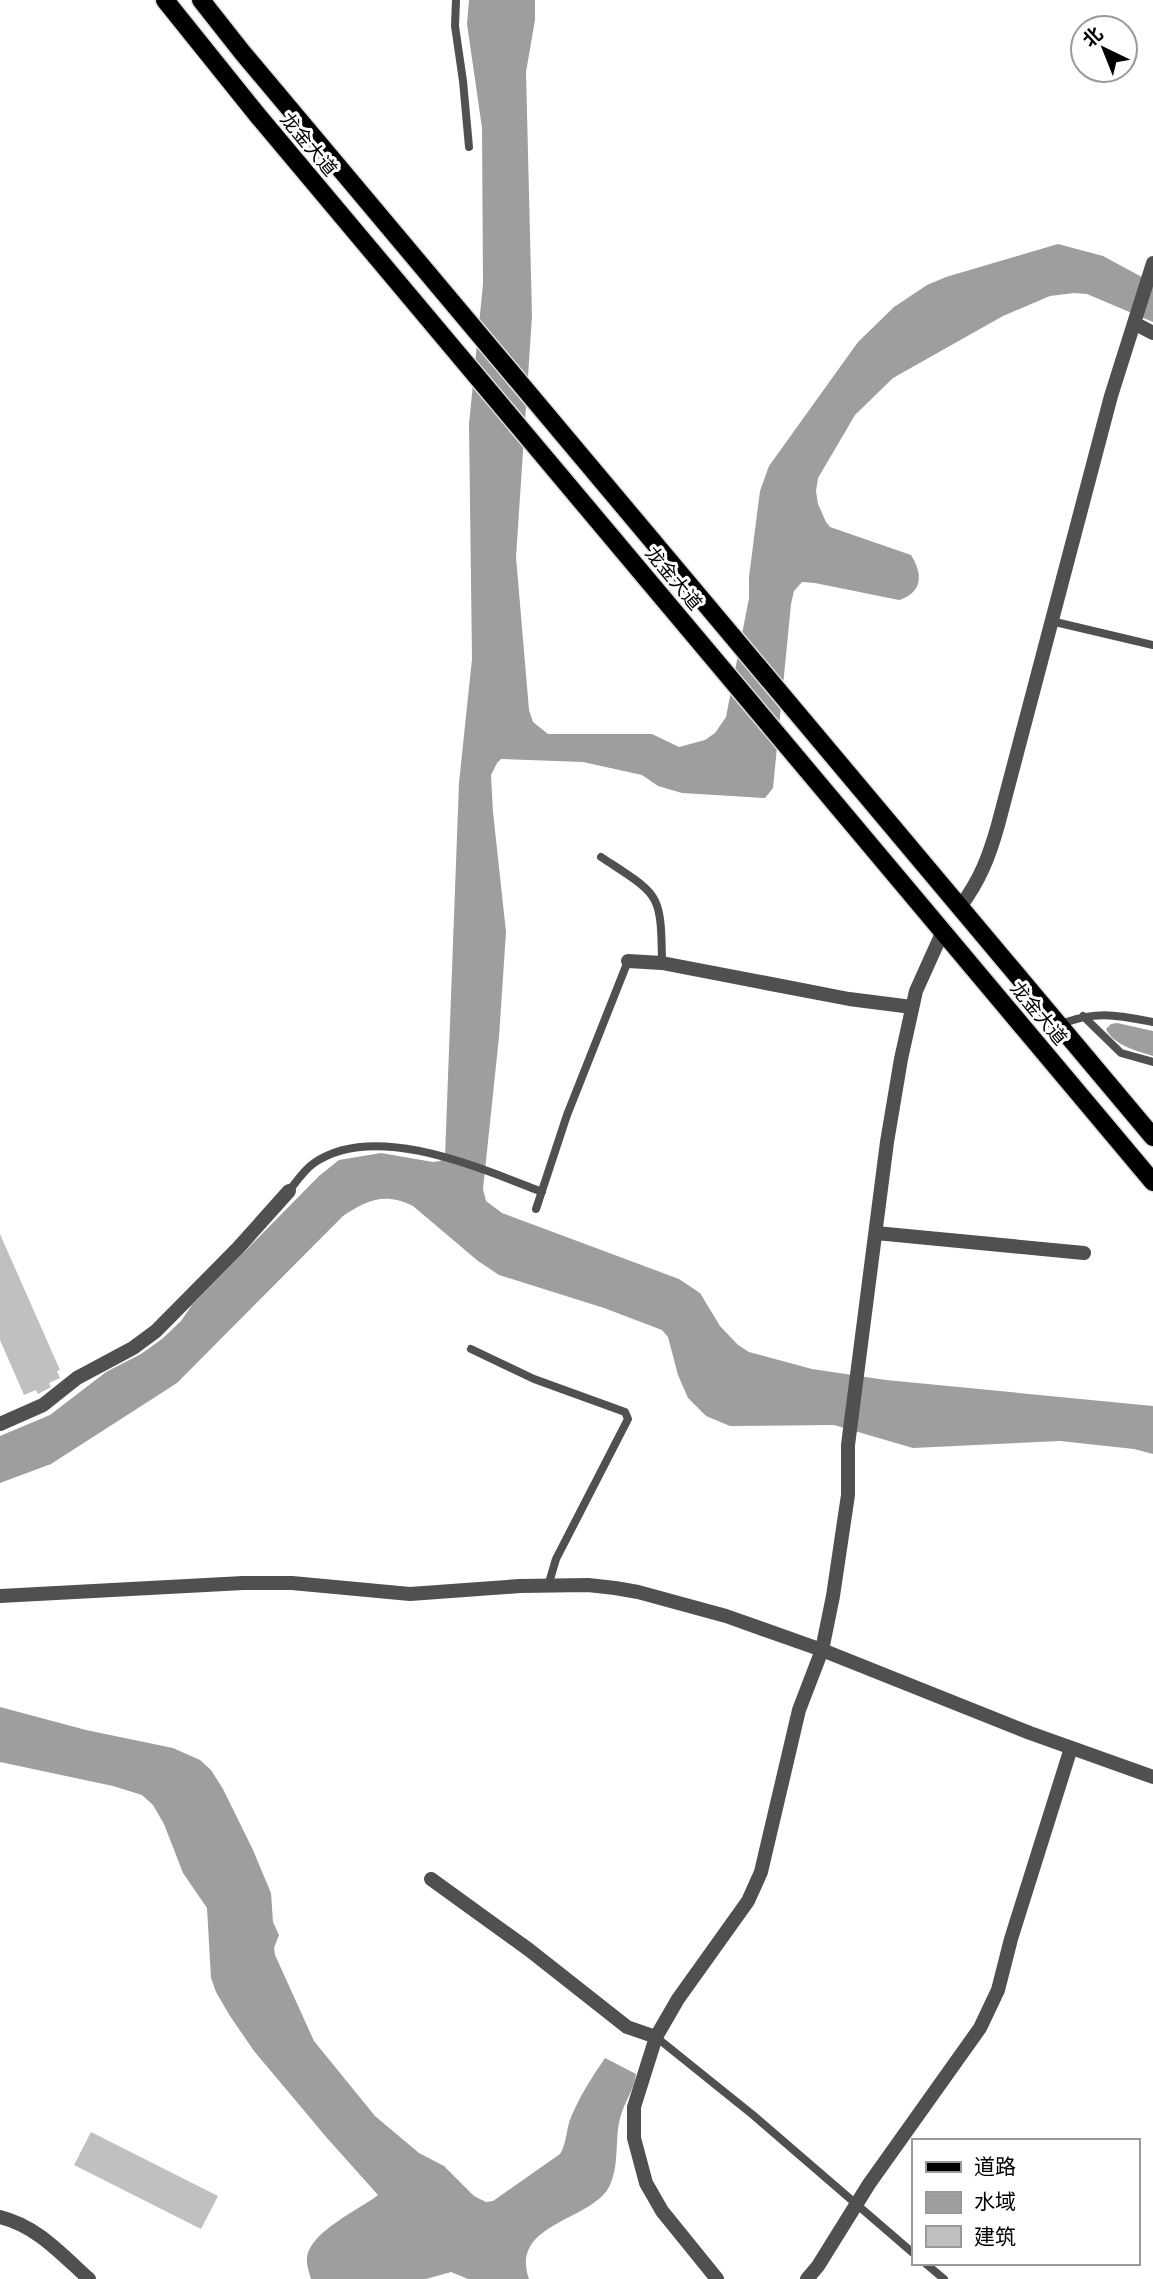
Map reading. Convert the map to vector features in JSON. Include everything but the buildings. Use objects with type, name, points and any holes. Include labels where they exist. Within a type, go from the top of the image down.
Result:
[{"type":"main road","name":"龙金大道","points":[[165,0],[236,89],[1153,1182]]},
{"type":"main road","name":"龙金大道","points":[[201,0],[1153,1137]]},
{"type":"street","points":[[960,907],[973,890],[987,862],[1111,396],[1153,267]]},
{"type":"street","points":[[1136,319],[1153,333]]},
{"type":"street","points":[[717,2279],[654,2197],[636,2153],[634,2107],[656,2037],[678,1999],[739,1914],[755,1887],[766,1856],[799,1710],[822,1650],[848,1495],[848,1445],[893,1100],[916,991],[943,932]]},
{"type":"street","points":[[628,961],[663,963],[849,999],[912,1007]]},
{"type":"street","points":[[0,1424],[43,1405],[77,1378],[133,1348],[156,1331],[238,1248],[289,1191]]},
{"type":"street","points":[[876,1233],[1084,1253]]},
{"type":"street","points":[[0,1596],[243,1583],[292,1583],[410,1594],[588,1585],[638,1592],[726,1616],[822,1650],[859,1667],[1153,1777]]},
{"type":"street","points":[[807,2279],[979,2028],[998,1990],[1011,1938],[1072,1748]]},
{"type":"street","points":[[431,1878],[528,1949],[627,2027],[656,2037]]},
{"type":"street","points":[[0,2218],[13,2220],[36,2232],[89,2279]]},
{"type":"lane","points":[[456,0],[455,26],[470,147]]},
{"type":"lane","points":[[1051,621],[1153,645]]},
{"type":"lane","points":[[601,857],[645,886],[657,901],[662,920],[663,963]]},
{"type":"lane","points":[[536,1209],[567,1115],[628,961]]},
{"type":"lane","points":[[1059,1025],[1083,1016],[1112,1014],[1153,1022]]},
{"type":"lane","points":[[1083,1016],[1121,1053],[1153,1062]]},
{"type":"lane","points":[[289,1191],[310,1165],[334,1152],[348,1148],[400,1147],[440,1156],[542,1192]]},
{"type":"lane","points":[[471,1349],[534,1379],[625,1412],[628,1419],[556,1559],[548,1586]]},
{"type":"lane","points":[[656,2037],[753,2115],[912,2252]]},
{"type":"lane","points":[[927,2265],[944,2279]]},
{"type":"water","points":[[469,0],[535,0],[535,20],[526,72],[532,316],[516,557],[529,710],[533,722],[548,734],[652,734],[679,747],[705,740],[715,733],[726,717],[749,598],[749,577],[760,491],[769,466],[858,342],[894,307],[927,285],[946,277],[1058,244],[1103,256],[1153,283],[1153,322],[1087,294],[1050,296],[1003,316],[893,378],[855,415],[818,478],[818,504],[830,527],[911,555],[918,569],[917,587],[907,597],[899,600],[815,583],[802,582],[794,591],[773,788],[765,798],[682,793],[658,786],[642,775],[583,762],[501,759],[497,763],[491,775],[506,932],[499,1037],[483,1189],[486,1201],[502,1213],[679,1279],[700,1293],[720,1326],[738,1345],[749,1352],[812,1369],[886,1380],[1153,1406],[1153,1454],[1134,1449],[1060,1441],[913,1448],[834,1425],[730,1426],[706,1416],[688,1398],[678,1375],[668,1337],[662,1330],[604,1308],[499,1275],[478,1261],[413,1206],[394,1199],[385,1199],[368,1202],[343,1216],[177,1383],[51,1464],[0,1483],[0,1436],[50,1415],[106,1372],[141,1354],[162,1339],[319,1176],[339,1160],[381,1153],[433,1162],[445,1157],[459,783],[472,659],[469,424],[483,284],[482,128],[467,24]]},
{"type":"water","points":[[1117,1023],[1153,1031],[1153,1056],[1126,1047],[1109,1035],[1106,1029]]},
{"type":"water","points":[[0,1707],[86,1730],[173,1748],[200,1760],[211,1770],[253,1850],[271,1893],[273,1922],[279,1935],[274,1948],[275,1955],[314,2041],[375,2116],[419,2153],[444,2166],[474,2196],[486,2202],[493,2201],[560,2154],[575,2109],[605,2058],[636,2074],[619,2123],[615,2168],[610,2185],[601,2197],[588,2207],[556,2224],[531,2245],[526,2260],[529,2279],[468,2279],[451,2272],[426,2279],[311,2279],[307,2257],[317,2238],[378,2195],[254,2051],[216,1992],[211,1978],[207,1908],[183,1873],[164,1824],[153,1805],[142,1795],[113,1786],[0,1762]]}]
